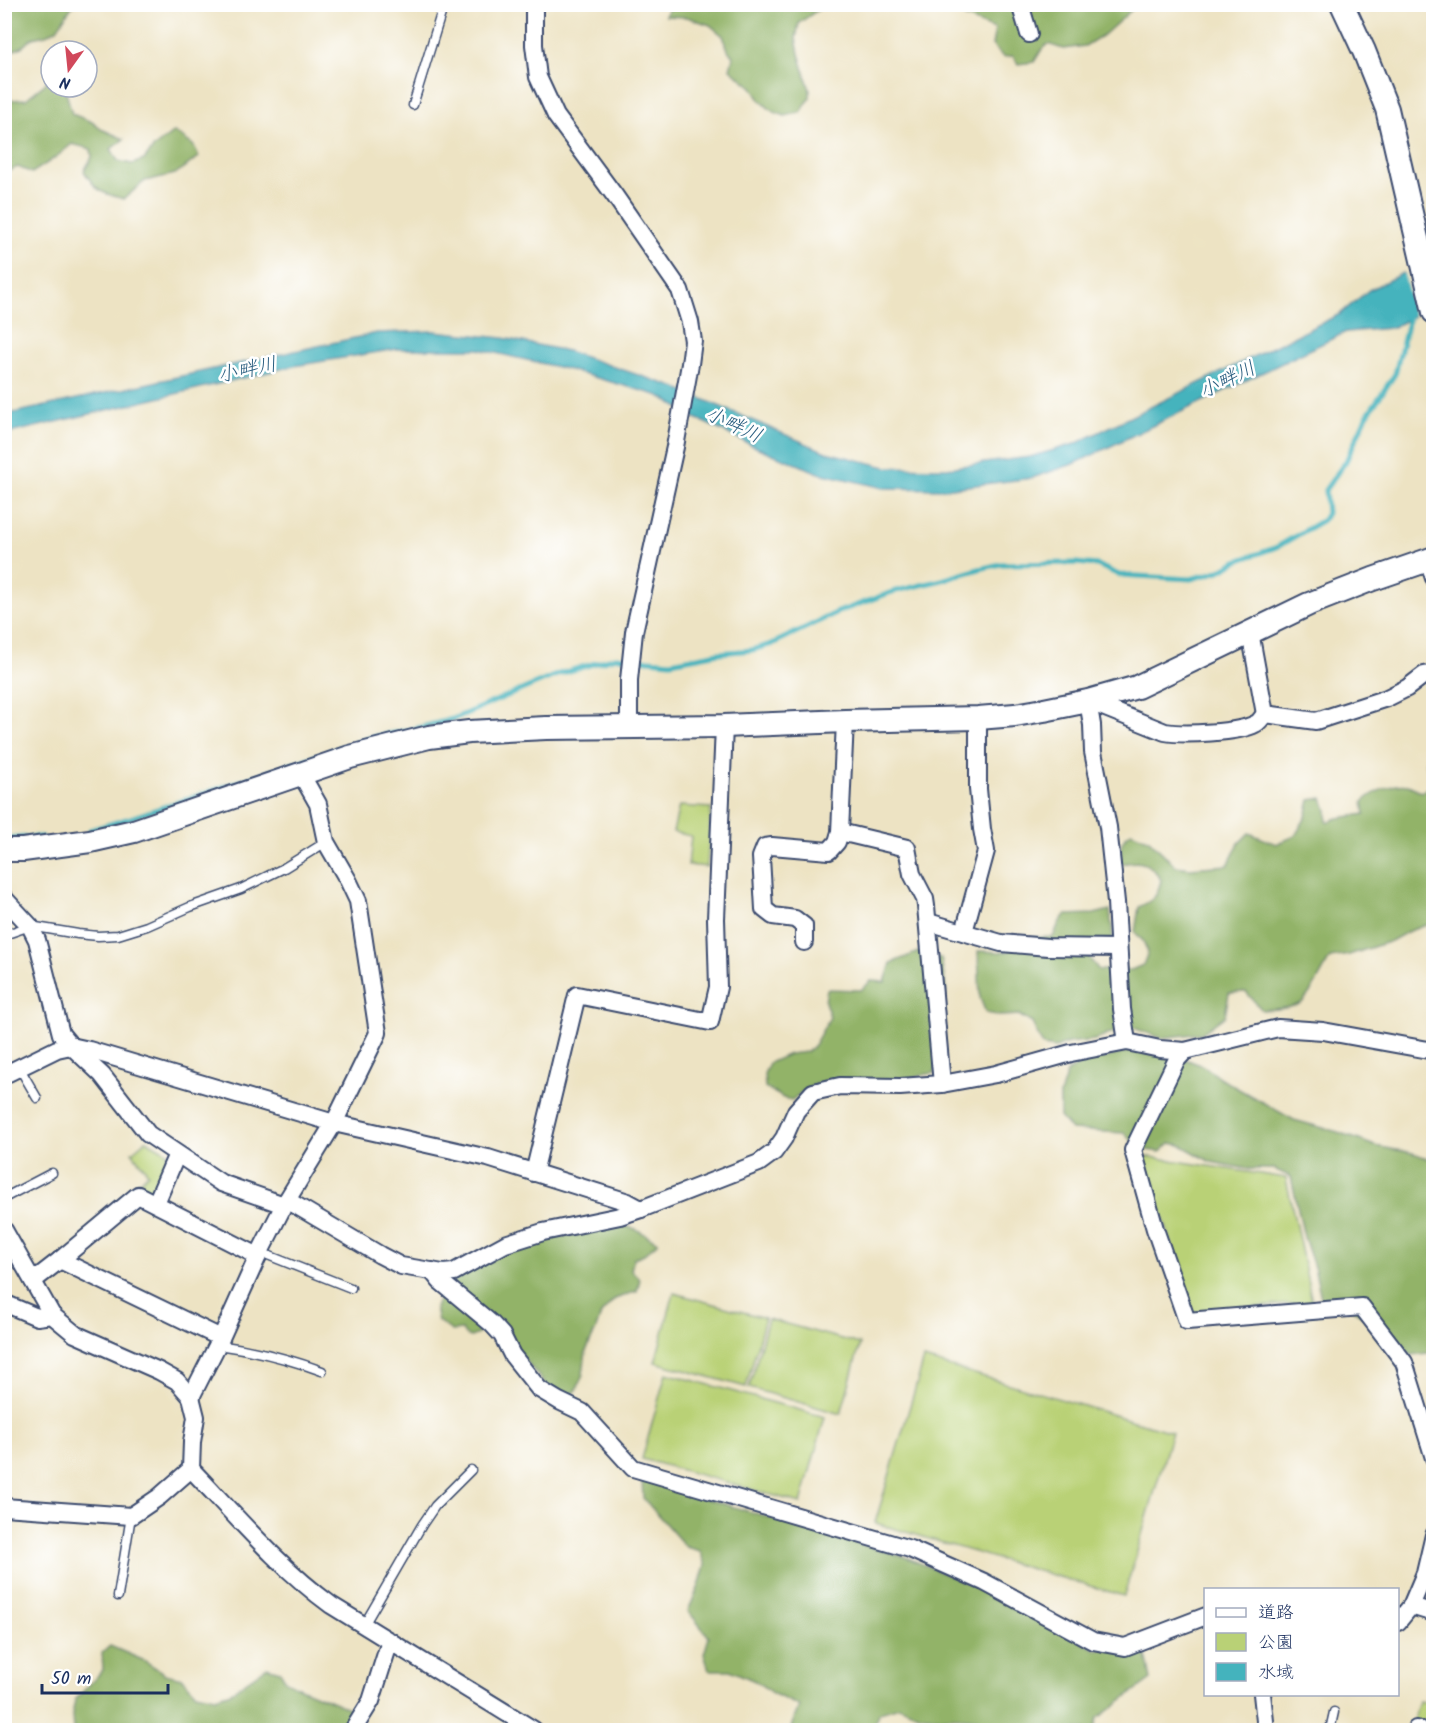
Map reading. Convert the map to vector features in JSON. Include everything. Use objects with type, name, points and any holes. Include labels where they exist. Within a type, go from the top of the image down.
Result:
[{"type":"street","points":[[534,4],[534,45],[538,77],[556,116],[680,290],[690,321],[693,341],[675,447],[634,632],[628,681],[629,727]]},
{"type":"street","points":[[1020,4],[1029,34]]},
{"type":"street","points":[[1342,4],[1364,51],[1386,109],[1434,312]]},
{"type":"street","points":[[4,850],[23,850],[90,841],[134,831],[350,758],[429,737],[469,732],[546,728],[724,726],[1015,716],[1088,701],[1137,687],[1309,604],[1373,579],[1432,566]]},
{"type":"street","points":[[1088,701],[1165,732],[1177,734],[1234,730],[1257,724],[1265,714],[1250,632]]},
{"type":"street","points":[[1265,714],[1316,721],[1387,698],[1407,688],[1424,675],[1434,673]]},
{"type":"street","points":[[1088,701],[1093,752],[1108,827],[1116,902],[1122,1009],[1127,1042]]},
{"type":"street","points":[[964,932],[986,851],[978,789],[978,718]]},
{"type":"street","points":[[804,942],[804,926],[795,919],[773,916],[764,909],[761,875],[763,850],[765,847],[772,846],[829,851],[837,842],[840,832],[845,721]]},
{"type":"street","points":[[534,1173],[577,995],[710,1022],[718,987],[716,919],[724,726]]},
{"type":"street","points":[[191,1397],[285,1202],[334,1123],[378,1033],[358,901],[326,842],[318,804],[301,774]]},
{"type":"street","points":[[840,832],[907,848],[912,874],[925,899],[942,1084]]},
{"type":"street","points":[[4,898],[30,926],[37,940],[62,1034],[71,1046],[102,1075],[148,1134],[220,1183],[285,1202],[401,1266],[443,1274],[454,1272],[505,1244],[543,1232],[620,1216],[759,1162],[774,1152],[784,1138],[796,1111],[813,1092],[840,1086],[900,1087],[942,1084],[996,1074],[1071,1053],[1127,1042],[1160,1049],[1185,1051],[1278,1028],[1323,1031],[1434,1051]]},
{"type":"street","points":[[928,922],[1001,943],[1048,947],[1118,948]]},
{"type":"street","points":[[12,1071],[50,1052],[71,1046],[334,1123],[455,1149],[628,1202],[641,1209]]},
{"type":"street","points":[[1185,1051],[1176,1061],[1133,1150],[1155,1229],[1187,1321],[1362,1307],[1404,1362],[1434,1458]]},
{"type":"street","points":[[156,1203],[177,1154]]},
{"type":"street","points":[[33,1281],[138,1195],[259,1254]]},
{"type":"street","points":[[4,1230],[52,1315],[75,1335],[177,1381],[191,1397],[195,1417],[191,1469],[309,1589],[534,1731]]},
{"type":"street","points":[[60,1260],[219,1342]]},
{"type":"street","points":[[432,1271],[440,1281],[502,1335],[512,1355],[539,1389],[582,1412],[633,1468],[910,1549],[984,1582],[1093,1641],[1125,1647],[1204,1617]]},
{"type":"street","points":[[4,1303],[37,1317],[52,1315]]},
{"type":"street","points":[[4,1507],[131,1516],[159,1497],[191,1469]]},
{"type":"street","points":[[1399,1621],[1411,1606],[1425,1573],[1434,1535]]},
{"type":"street","points":[[1411,1606],[1434,1613]]},
{"type":"street","points":[[353,1731],[371,1701],[390,1641]]},
{"type":"street","points":[[1262,1696],[1266,1731]]},
{"type":"street","points":[[1415,1731],[1416,1729],[1420,1731]]},
{"type":"lane","points":[[413,105],[444,4]]},
{"type":"lane","points":[[4,935],[30,926],[78,934],[118,935],[241,889],[284,868],[326,842]]},
{"type":"lane","points":[[12,1071],[37,1098]]},
{"type":"lane","points":[[4,1198],[52,1173]]},
{"type":"lane","points":[[259,1254],[351,1288]]},
{"type":"lane","points":[[219,1342],[292,1360],[321,1371]]},
{"type":"lane","points":[[364,1625],[435,1506],[471,1470]]},
{"type":"lane","points":[[118,1596],[131,1516]]},
{"type":"lane","points":[[1330,1731],[1334,1712]]},
{"type":"green space","points":[[5,4],[73,5],[57,29],[46,35],[32,38],[22,47],[5,54]]},
{"type":"green space","points":[[674,4],[825,5],[799,23],[796,38],[810,90],[810,98],[801,112],[785,116],[772,111],[760,100],[752,87],[730,69],[733,57],[723,36],[710,25],[687,17],[665,16]]},
{"type":"green space","points":[[955,5],[1137,5],[1105,34],[1085,46],[1063,49],[1048,44],[1034,62],[1018,64],[1013,56],[1003,57],[992,45],[995,29],[964,17]]},
{"type":"green space","points":[[39,89],[39,99],[68,99],[72,114],[124,139],[111,149],[118,161],[132,164],[144,160],[153,148],[174,132],[193,145],[199,157],[175,174],[145,181],[124,199],[96,188],[84,171],[92,157],[91,149],[72,144],[32,173],[18,167],[5,172],[5,105],[12,100],[26,99]]},
{"type":"green space","points":[[1433,752],[1433,923],[1409,931],[1391,941],[1349,955],[1330,958],[1313,989],[1301,1003],[1287,1008],[1262,1010],[1246,992],[1229,993],[1225,1016],[1202,1033],[1161,1038],[1134,1028],[1107,1034],[1095,1040],[1068,1043],[1056,1048],[1043,1046],[1032,1023],[1019,1015],[1001,1016],[986,1013],[980,998],[978,951],[1005,952],[1014,949],[1018,938],[1053,937],[1065,915],[1094,914],[1110,910],[1113,939],[1099,941],[1089,958],[1099,970],[1131,970],[1143,965],[1148,952],[1143,941],[1135,932],[1139,907],[1154,897],[1161,880],[1153,869],[1144,864],[1134,862],[1121,864],[1122,842],[1131,832],[1148,839],[1176,866],[1190,868],[1228,865],[1239,843],[1249,833],[1276,844],[1295,836],[1306,817],[1310,800],[1322,798],[1327,810],[1327,822],[1365,814],[1363,802],[1378,791],[1390,786],[1408,785],[1422,792],[1429,787],[1432,777],[1425,762]]},
{"type":"green space","points":[[679,806],[711,808],[707,867],[688,865],[691,836],[673,832]]},
{"type":"green space","points":[[918,952],[941,958],[946,989],[935,1073],[890,1081],[836,1079],[816,1084],[792,1100],[783,1098],[765,1087],[764,1074],[769,1063],[789,1054],[807,1052],[814,1045],[830,1017],[825,1002],[827,989],[861,990],[871,981],[885,982],[891,963]]},
{"type":"green space","points":[[1130,1051],[1188,1060],[1203,1066],[1228,1083],[1294,1120],[1338,1132],[1375,1146],[1413,1153],[1434,1161],[1433,1354],[1411,1355],[1385,1328],[1340,1303],[1322,1302],[1304,1237],[1291,1177],[1274,1169],[1248,1169],[1211,1162],[1181,1145],[1170,1143],[1160,1152],[1141,1149],[1124,1133],[1071,1130],[1060,1117],[1060,1095],[1067,1072],[1086,1061]]},
{"type":"green space","points":[[146,1140],[167,1152],[169,1160],[155,1191],[147,1194],[135,1187],[148,1173],[132,1152]]},
{"type":"green space","points":[[1144,1156],[1286,1178],[1312,1302],[1193,1313]]},
{"type":"green space","points":[[616,1224],[636,1229],[658,1242],[644,1254],[634,1258],[631,1270],[640,1279],[637,1291],[615,1299],[601,1314],[586,1351],[583,1374],[576,1391],[565,1399],[548,1388],[493,1321],[480,1327],[478,1334],[471,1337],[465,1335],[462,1330],[452,1331],[438,1321],[435,1308],[443,1288],[449,1281],[497,1255],[532,1242]]},
{"type":"green space","points":[[674,1293],[765,1318],[746,1387],[655,1362]]},
{"type":"green space","points":[[768,1319],[860,1344],[841,1414],[749,1388]]},
{"type":"green space","points":[[924,1359],[1172,1432],[1124,1596],[875,1523]]},
{"type":"green space","points":[[666,1373],[825,1417],[801,1503],[642,1459]]},
{"type":"green space","points":[[642,1480],[908,1558],[994,1595],[1095,1649],[1145,1651],[1151,1679],[1098,1718],[1095,1730],[1018,1730],[975,1719],[920,1715],[899,1706],[880,1712],[873,1725],[876,1730],[790,1730],[799,1706],[772,1693],[757,1682],[730,1670],[709,1670],[704,1654],[709,1637],[688,1611],[705,1565],[700,1551],[686,1547],[643,1498]]},
{"type":"green space","points":[[110,1646],[145,1661],[165,1674],[182,1678],[196,1693],[215,1697],[231,1692],[267,1667],[280,1671],[286,1681],[300,1688],[358,1712],[346,1730],[73,1730],[72,1715],[75,1700],[103,1670],[102,1653]]},
{"type":"green space","points":[[1433,1682],[1433,1716],[1430,1728],[1413,1723],[1419,1701],[1428,1703]]},
{"type":"water","name":"小畔川","points":[[1433,258],[1433,307],[1391,328],[1346,332],[1076,463],[1032,478],[944,489],[884,488],[819,473],[758,448],[695,418],[660,396],[562,368],[478,349],[397,349],[294,366],[5,434],[4,415],[377,333],[434,331],[503,338],[567,351],[677,388],[826,452],[886,467],[946,468],[1030,457],[1075,444],[1340,314],[1369,290]]},
{"type":"pier","points":[[1431,256],[1434,311],[1415,319],[1403,270]]},
{"type":"waterway","points":[[90,830],[373,737],[453,719],[559,674],[616,657],[671,662],[719,653],[752,650],[772,644],[838,612],[892,592],[979,569],[1001,564],[1076,563],[1097,565],[1119,575],[1191,579],[1219,571],[1237,561],[1277,547],[1323,520],[1327,513],[1325,490],[1346,461],[1366,417],[1395,374],[1410,314]]},
{"type":"waterway","points":[[4,838],[42,837]]}]
